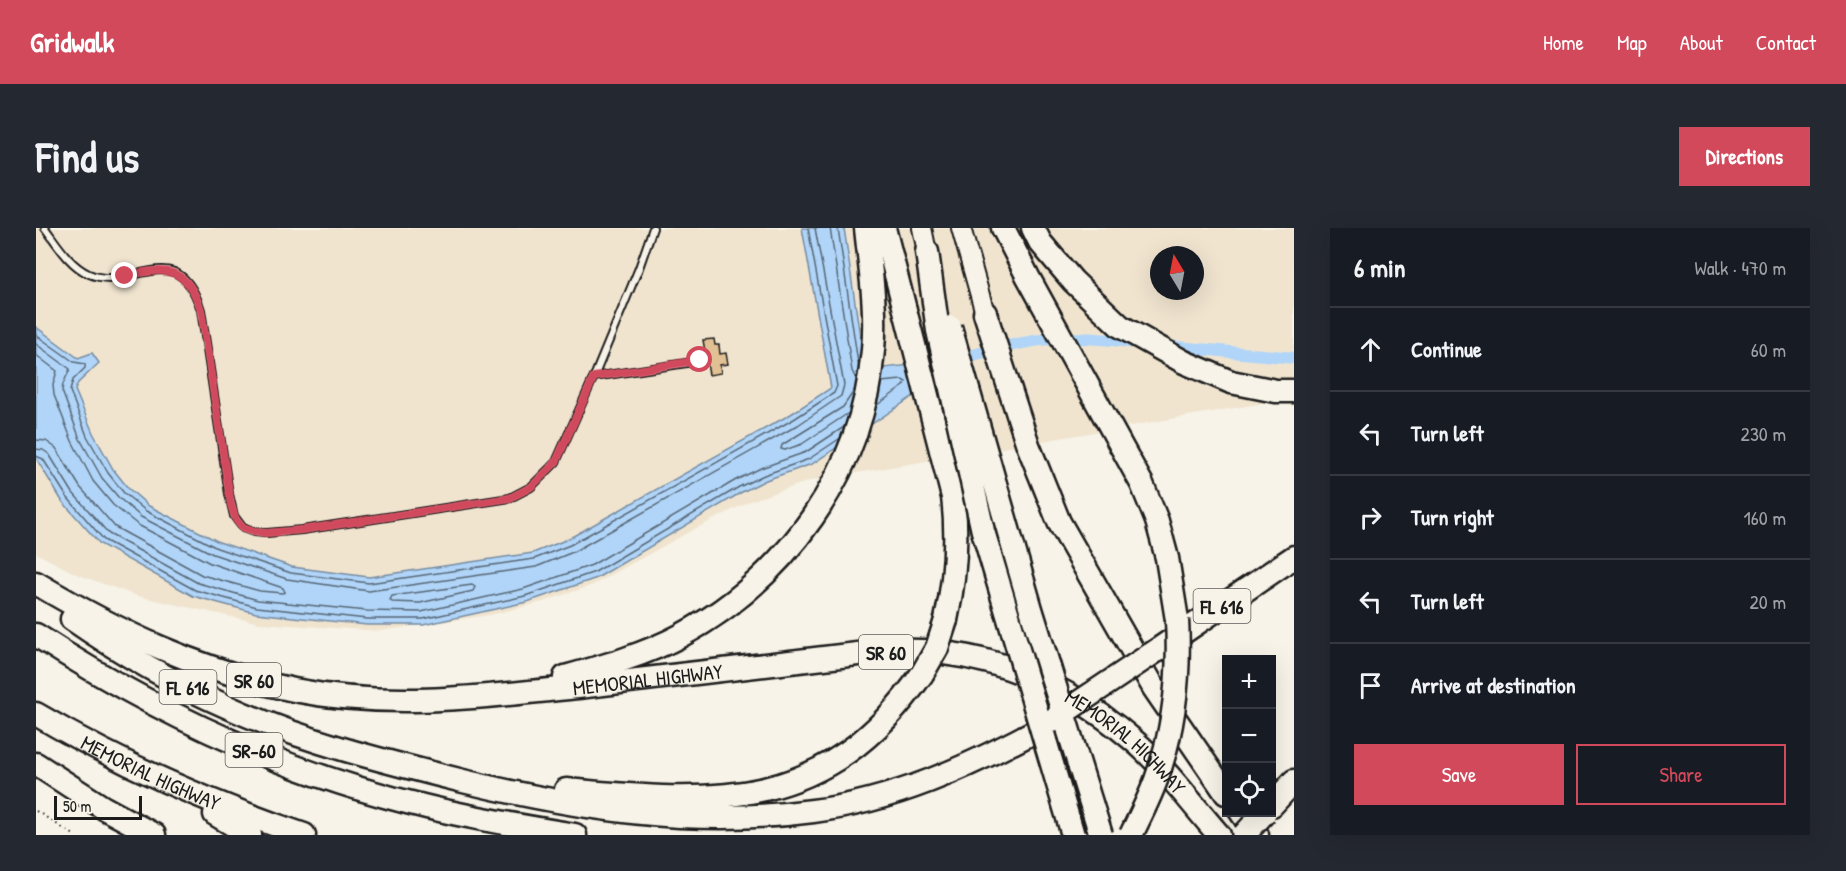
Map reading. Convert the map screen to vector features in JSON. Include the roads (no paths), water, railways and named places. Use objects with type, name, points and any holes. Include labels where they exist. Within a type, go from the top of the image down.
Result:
[{"type":"highway","points":[[491,696],[597,668],[645,652],[680,636],[723,610],[752,588],[805,530],[828,495],[852,440],[865,396],[873,350],[873,292],[866,228]]},
{"type":"highway","points":[[442,776],[630,795],[703,798],[754,792],[774,788],[808,775],[836,760],[859,745],[890,717],[922,674],[937,648],[946,621],[954,579],[956,522],[953,497],[884,228]]},
{"type":"highway","points":[[1003,228],[1028,278],[1142,484],[1157,521],[1174,589],[1179,646],[1175,698],[1156,779],[1131,835]]},
{"type":"highway","points":[[1033,228],[1040,242],[1073,281],[1120,326],[1184,362],[1231,382],[1276,391],[1294,391]]},
{"type":"highway","points":[[927,252],[983,531],[1073,835]]},
{"type":"highway","points":[[985,313],[1028,445],[1059,522],[1154,688],[1222,786]]},
{"type":"highway","points":[[944,328],[1101,835]]},
{"type":"highway","name":"FL 616","points":[[36,591],[101,639],[173,680],[227,707],[355,753],[524,795],[621,812],[679,817],[763,816],[814,811],[884,796],[932,780],[986,757],[1039,729],[1294,557]]},
{"type":"highway","name":"MEMORIAL HIGHWAY","points":[[36,583],[87,614],[190,662],[296,690],[365,699],[428,700],[491,696],[867,653],[932,652],[978,659],[1020,671],[1069,693],[1100,714],[1134,741],[1219,835]]},
{"type":"highway","name":"SR-60","points":[[36,635],[165,710],[294,767],[426,807],[575,835]]},
{"type":"highway","name":"MEMORIAL HIGHWAY","points":[[36,714],[138,770],[238,812],[304,835]]},
{"type":"highway","points":[[36,764],[104,808],[154,835]]},
{"type":"highway","points":[[138,770],[250,835]]},
{"type":"highway","points":[[1244,817],[1257,835]]},
{"type":"highway","points":[[1244,835],[1260,817]]},
{"type":"street","points":[[922,228],[927,252]]},
{"type":"street","points":[[961,228],[985,313]]},
{"type":"lane","points":[[45,228],[73,263],[88,274],[107,278],[158,270],[169,271],[181,276],[190,285],[201,310],[231,505],[236,520],[248,530],[267,533],[302,530],[510,498],[531,487],[556,462],[594,377],[653,228]]},
{"type":"lane","points":[[594,377],[700,360]]},
{"type":"water","points":[[802,228],[844,228],[865,370],[920,364],[918,393],[812,464],[766,480],[742,492],[597,578],[527,602],[423,625],[367,625],[256,613],[193,596],[100,544],[62,501],[36,458],[36,327],[78,358],[92,353],[99,363],[78,383],[75,390],[93,433],[113,469],[128,488],[149,506],[219,542],[292,567],[369,577],[533,553],[568,539],[791,414],[831,388]]},
{"type":"waterway","points":[[917,373],[983,352],[1037,340],[1080,338],[1138,343]]},
{"type":"waterway","points":[[1167,346],[1294,358]]}]
